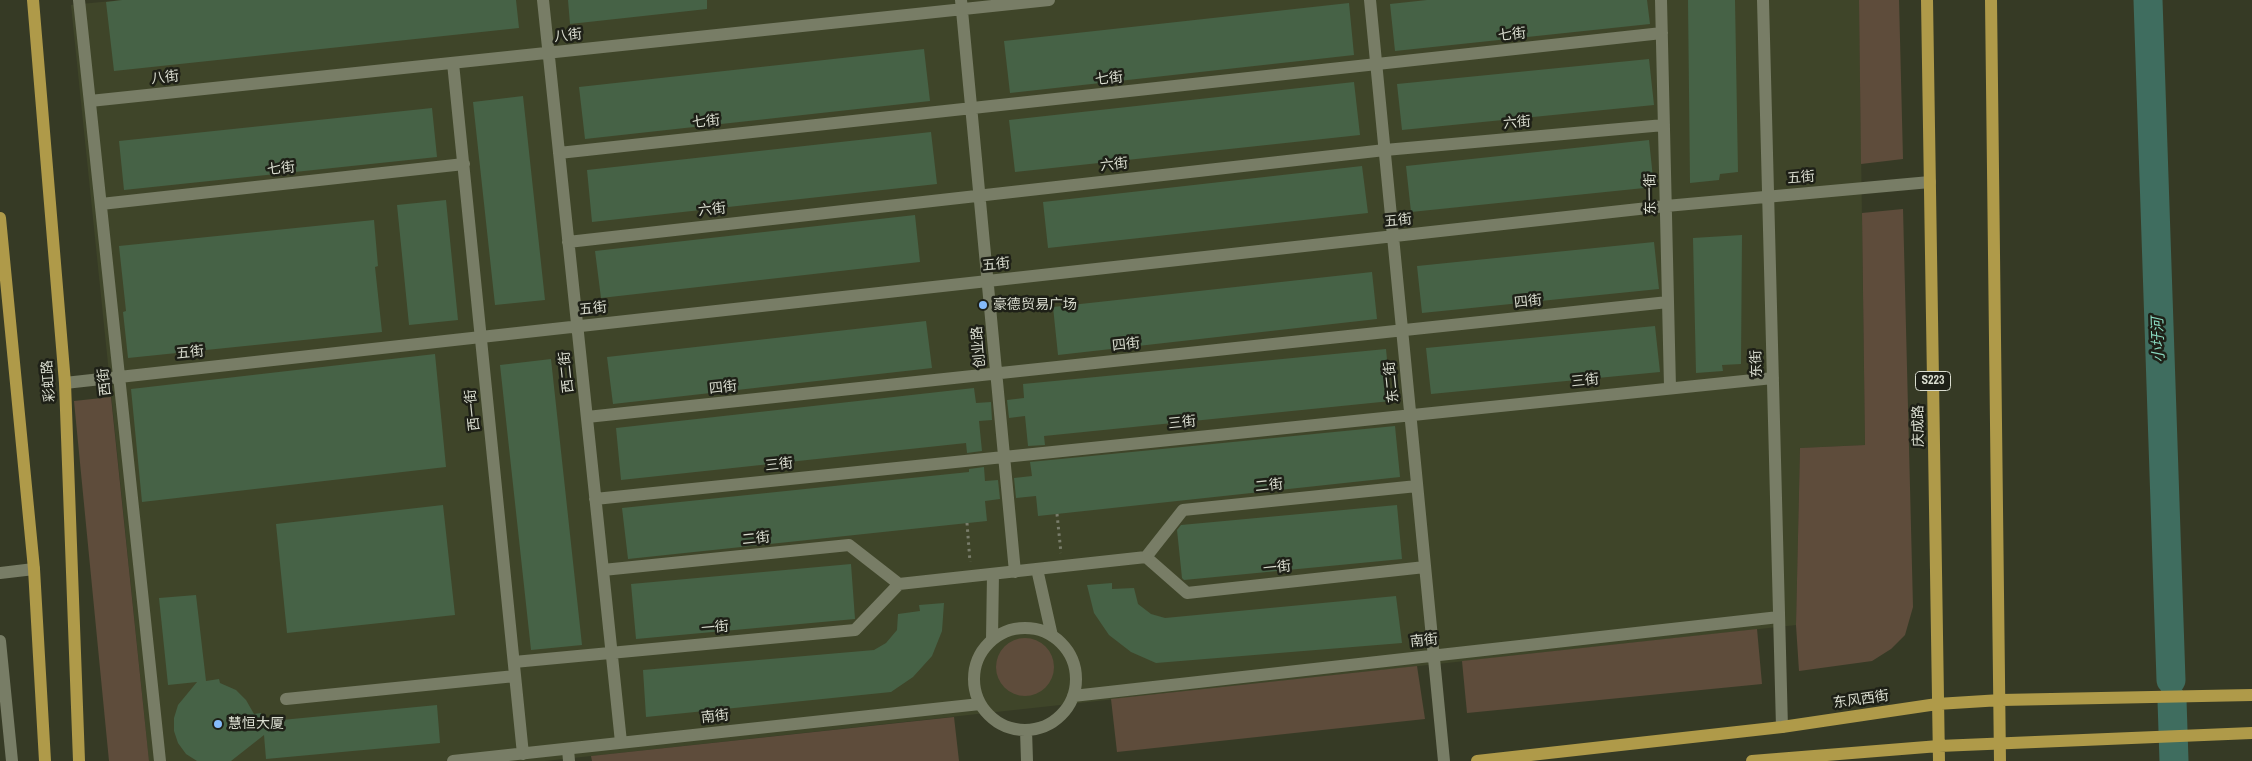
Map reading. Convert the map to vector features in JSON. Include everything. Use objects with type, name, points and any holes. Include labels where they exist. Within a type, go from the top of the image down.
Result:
[{"type":"main road","name":"彩虹路","points":[[33,0],[65,383],[79,761]]},
{"type":"main road","name":"庆成路","points":[[1927,0],[1940,761]]},
{"type":"main road","points":[[1991,0],[2001,700],[2000,761]]},
{"type":"main road","points":[[0,218],[34,569],[45,761]]},
{"type":"main road","name":"东风西街","points":[[1477,761],[1782,727],[1938,704],[2001,700],[2252,695]]},
{"type":"main road","points":[[1752,761],[1939,746],[1999,745],[2155,736],[2247,734]]},
{"type":"street","name":"西街","points":[[79,0],[160,761]]},
{"type":"street","name":"西二街","points":[[543,0],[621,742]]},
{"type":"street","name":"八街","points":[[90,101],[548,53],[961,5],[1049,0]]},
{"type":"street","name":"东二街","points":[[1370,0],[1432,655],[1444,761]]},
{"type":"street","name":"东一街","points":[[1661,0],[1670,387]]},
{"type":"street","name":"东街","points":[[1763,0],[1782,727]]},
{"type":"street","name":"创业路","points":[[961,5],[1014,572]]},
{"type":"street","name":"七街","points":[[559,153],[1662,33]]},
{"type":"street","name":"西一街","points":[[453,63],[523,754]]},
{"type":"street","name":"六街","points":[[568,242],[1385,150],[1664,124]]},
{"type":"street","name":"七街","points":[[101,204],[464,164]]},
{"type":"street","name":"五街","points":[[65,383],[1666,206],[1930,182]]},
{"type":"street","name":"四街","points":[[587,418],[1668,302]]},
{"type":"street","name":"三街","points":[[595,499],[1670,387],[1773,378]]},
{"type":"street","name":"二街","points":[[1146,557],[1184,510],[1417,486]]},
{"type":"street","name":"二街","points":[[603,570],[849,545],[899,584]]},
{"type":"street","points":[[899,584],[1146,557]]},
{"type":"street","name":"一街","points":[[1146,557],[1187,593],[1424,567]]},
{"type":"street","points":[[0,573],[34,569]]},
{"type":"street","points":[[1037,569],[1052,636]]},
{"type":"street","points":[[992,639],[993,574]]},
{"type":"street","name":"一街","points":[[514,662],[855,630],[899,584]]},
{"type":"street","name":"南街","points":[[1073,696],[1779,617]]},
{"type":"street","points":[[1025,627],[1043,630],[1052,636],[1058,639],[1070,653],[1076,669],[1076,687],[1070,704],[1059,718],[1044,727],[1026,730],[1009,728],[995,721],[980,704],[976,696],[973,680],[975,665],[982,650],[992,639],[1008,630],[1025,627]]},
{"type":"street","points":[[0,641],[12,761]]},
{"type":"street","points":[[286,699],[515,676]]},
{"type":"street","name":"南街","points":[[453,761],[523,754],[569,755],[621,742],[980,704]]},
{"type":"street","points":[[1026,730],[1027,761]]},
{"type":"path","points":[[1057,514],[1061,559]]},
{"type":"path","points":[[967,523],[971,567]]},
{"type":"shaded area","name":"豪德贸易广场","points":[[122,0],[1859,0],[1865,445],[1800,448],[1796,625],[545,761],[149,761],[71,5]]},
{"type":"shaded area","points":[[1859,0],[1899,0],[1903,159],[1861,164]]},
{"type":"shaded area","points":[[1903,209],[1913,607],[1905,635],[1891,649],[1872,661],[1799,671],[1796,625],[1800,448],[1865,445],[1862,213]]},
{"type":"shaded area","points":[[111,397],[149,761],[109,761],[74,401]]},
{"type":"shaded area","points":[[1757,629],[1762,684],[1467,713],[1462,661]]},
{"type":"shaded area","points":[[1019,638],[1031,638],[1046,646],[1054,661],[1054,673],[1046,688],[1031,696],[1019,696],[1004,688],[996,673],[996,661],[1004,646]]},
{"type":"shaded area","points":[[1417,666],[1425,719],[1117,752],[1111,699]]},
{"type":"shaded area","points":[[954,717],[959,761],[592,761],[591,756]]},
{"type":"building","points":[[122,0],[516,0],[519,28],[114,71],[106,2]]},
{"type":"building","points":[[568,0],[707,0],[707,9],[570,24]]},
{"type":"building","points":[[1427,0],[1647,0],[1650,24],[1395,51],[1390,4]]},
{"type":"building","points":[[1688,0],[1735,0],[1738,172],[1720,174],[1719,180],[1690,183]]},
{"type":"building","points":[[1349,3],[1354,55],[1010,93],[1004,41]]},
{"type":"building","points":[[924,49],[930,101],[585,139],[579,87]]},
{"type":"building","points":[[1649,59],[1654,105],[1402,130],[1397,84]]},
{"type":"building","points":[[1354,82],[1360,135],[1015,172],[1009,120]]},
{"type":"building","points":[[523,96],[545,300],[495,305],[473,102]]},
{"type":"building","points":[[432,108],[437,157],[124,190],[119,141]]},
{"type":"building","points":[[931,132],[937,184],[592,222],[587,170]]},
{"type":"building","points":[[1649,140],[1654,187],[1411,212],[1406,166]]},
{"type":"building","points":[[1362,166],[1368,213],[1048,248],[1043,202]]},
{"type":"building","points":[[446,200],[458,320],[409,325],[397,205]]},
{"type":"building","points":[[915,215],[920,262],[601,298],[595,251]]},
{"type":"building","points":[[374,220],[378,266],[375,267],[382,332],[128,358],[123,312],[126,311],[119,246]]},
{"type":"building","points":[[1742,235],[1741,364],[1722,365],[1723,371],[1696,373],[1693,238]]},
{"type":"building","points":[[1654,242],[1659,289],[1422,313],[1417,266]]},
{"type":"building","points":[[1372,272],[1377,319],[1058,355],[1053,307]]},
{"type":"building","points":[[926,321],[932,368],[613,404],[607,357]]},
{"type":"building","points":[[1655,326],[1660,372],[1431,394],[1426,348]]},
{"type":"building","points":[[1386,349],[1391,401],[1044,436],[1045,445],[1028,446],[1025,416],[1009,418],[1007,400],[1024,398],[1023,384]]},
{"type":"building","points":[[435,354],[446,467],[142,502],[131,389]]},
{"type":"building","points":[[551,359],[582,645],[531,650],[500,365]]},
{"type":"building","points":[[974,388],[976,403],[991,402],[992,420],[979,421],[982,451],[967,453],[966,443],[621,480],[616,428]]},
{"type":"building","points":[[1395,426],[1400,477],[1038,516],[1036,496],[1016,498],[1014,478],[1032,476],[1030,462]]},
{"type":"building","points":[[984,467],[985,481],[998,480],[1000,499],[985,501],[987,521],[628,559],[622,508],[969,472],[969,469]]},
{"type":"building","points":[[443,505],[455,615],[287,633],[276,524]]},
{"type":"building","points":[[1397,505],[1402,559],[1184,580],[1182,578],[1177,530],[1181,525]]},
{"type":"building","points":[[851,564],[855,619],[636,639],[631,584]]},
{"type":"building","points":[[1112,583],[1112,589],[1134,588],[1138,604],[1151,614],[1165,618],[1396,596],[1402,643],[1156,663],[1131,652],[1109,635],[1094,613],[1087,585]]},
{"type":"building","points":[[196,595],[206,681],[219,679],[220,683],[236,690],[246,700],[254,714],[261,713],[261,722],[437,705],[440,743],[266,759],[264,735],[231,761],[197,761],[186,754],[178,743],[174,731],[174,718],[178,705],[197,682],[168,685],[159,598]]},
{"type":"building","points":[[944,603],[942,631],[932,656],[913,677],[891,692],[646,717],[643,670],[874,650],[886,643],[897,630],[898,614],[920,611],[919,605]]},
{"type":"waterway","name":"小圩河","points":[[2148,0],[2171,680]]},
{"type":"waterway","name":"小圩河","points":[[2172,700],[2174,761]]},
{"type":"place","name":"豪德贸易广场","points":[[983,305]]},
{"type":"place","name":"慧恒大厦","points":[[218,724]]}]
